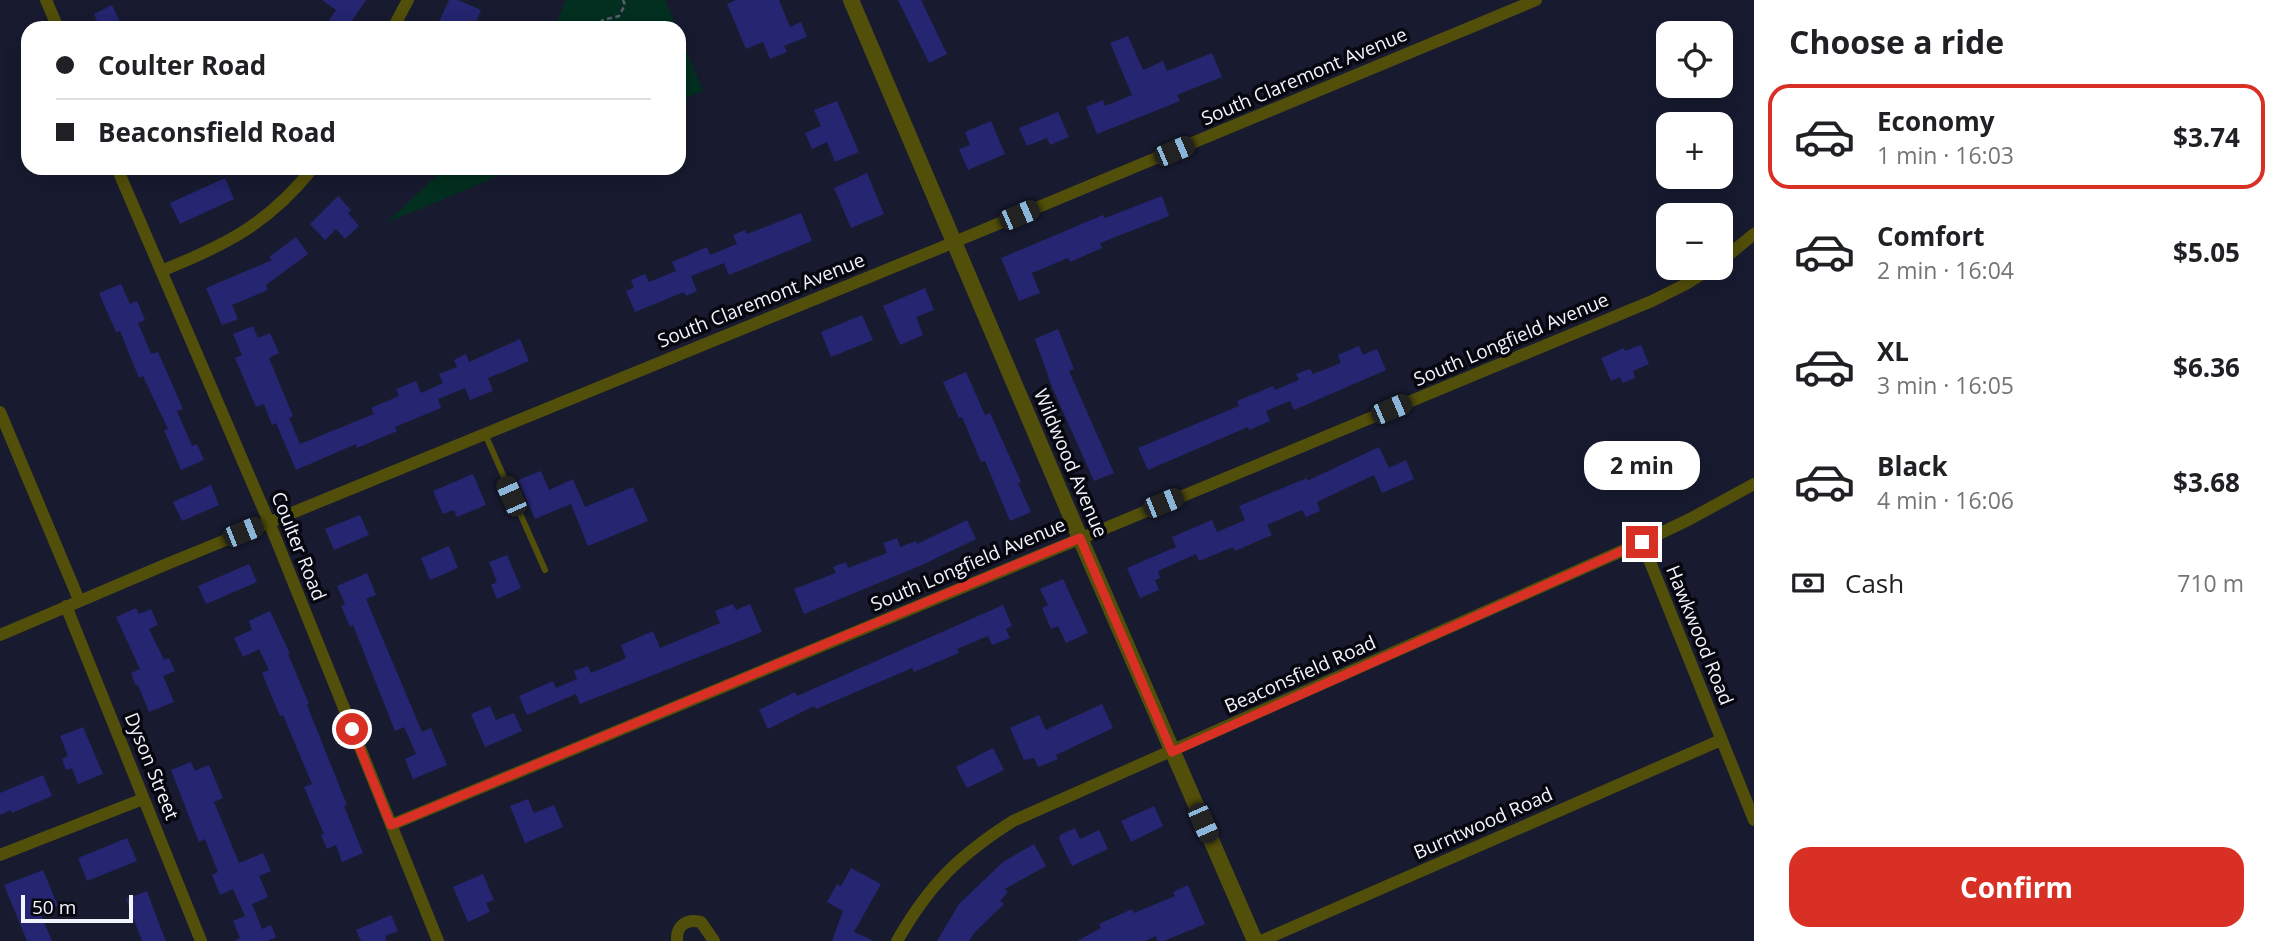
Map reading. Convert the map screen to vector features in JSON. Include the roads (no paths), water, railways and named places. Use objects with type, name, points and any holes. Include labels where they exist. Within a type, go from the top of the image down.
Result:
[{"type":"street","points":[[46,0],[55,21]]},
{"type":"street","points":[[397,21],[408,0]]},
{"type":"street","name":"Wildwood Avenue","points":[[850,0],[1172,752],[1258,941]]},
{"type":"street","name":"South Claremont Avenue","points":[[0,635],[79,600],[954,242],[1536,0]]},
{"type":"street","name":"Coulter Road","points":[[120,175],[269,522],[438,941]]},
{"type":"street","points":[[161,271],[200,255],[256,225],[280,205],[307,175]]},
{"type":"street","points":[[1733,251],[1754,234]]},
{"type":"street","name":"South Longfield Avenue","points":[[391,825],[1652,301],[1692,280]]},
{"type":"street","points":[[0,412],[79,600]]},
{"type":"street","name":"Beaconsfield Road","points":[[897,941],[925,896],[951,867],[1013,821],[1642,542],[1754,484]]},
{"type":"street","name":"Hawkwood Road","points":[[1642,542],[1754,820]]},
{"type":"street","name":"Dyson Street","points":[[65,606],[201,941]]},
{"type":"street","name":"Burntwood Road","points":[[1258,941],[1721,740]]},
{"type":"street","points":[[0,855],[143,799]]},
{"type":"street","points":[[677,941],[679,928],[685,922],[693,920],[701,922],[714,941]]},
{"type":"lane","points":[[485,434],[545,570]]}]
